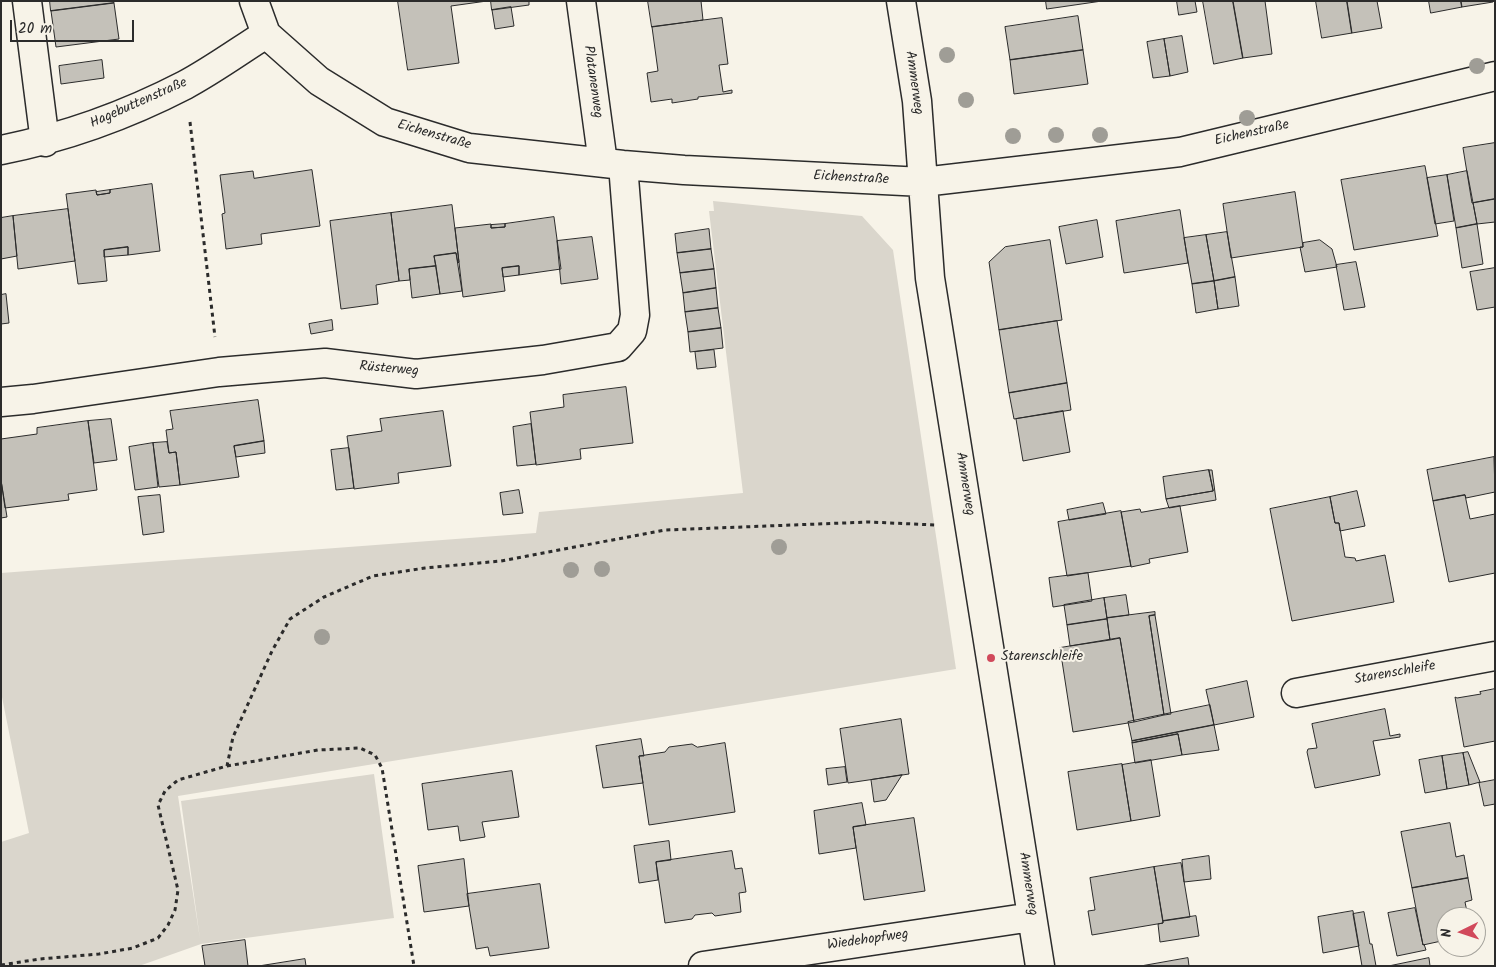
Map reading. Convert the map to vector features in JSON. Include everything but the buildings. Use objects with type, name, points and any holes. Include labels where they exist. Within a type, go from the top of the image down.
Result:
[{"type":"street","points":[[27,1],[45,142]]},
{"type":"street","name":"Eichenstraße","points":[[254,1],[266,34],[319,81],[385,122],[469,148],[613,164],[923,182],[1180,152],[1495,76]]},
{"type":"street","name":"Platanenweg","points":[[581,1],[613,164]]},
{"type":"street","name":"Ammerweg","points":[[902,1],[917,101],[930,278],[1040,966]]},
{"type":"street","name":"Hagebuttenstraße","points":[[1,150],[45,142],[112,119],[186,85],[266,34]]},
{"type":"street","name":"Rüsterweg","points":[[1,402],[220,372],[324,363],[416,374],[543,360],[618,348],[632,332],[635,315],[613,164]]},
{"type":"street","name":"Starenschleife","points":[[1296,693],[1495,656]]},
{"type":"street","name":"Wiedehopfweg","points":[[703,966],[1032,917]]},
{"type":"path","points":[[186,85],[220,372]]},
{"type":"path","points":[[227,766],[233,737],[272,651],[290,619],[324,597],[372,576],[425,568],[501,561],[665,530],[869,522],[970,526]]},
{"type":"path","points":[[1,966],[40,959],[99,954],[133,948],[158,938],[168,925],[175,910],[178,890],[158,805],[165,791],[178,780],[227,766],[318,750],[360,748],[375,756],[382,768],[414,966]]},
{"type":"path","points":[[40,959],[41,966]]},
{"type":"shaded area","points":[[713,201],[862,216],[893,250],[956,669],[178,796],[200,939],[181,801],[374,774],[394,918],[201,944],[139,966],[1,966],[1,842],[29,833],[1,692],[1,573],[536,533],[539,512],[743,493],[709,211],[714,211]]},
{"type":"place","name":"Starenschleife","points":[[991,658]]}]
